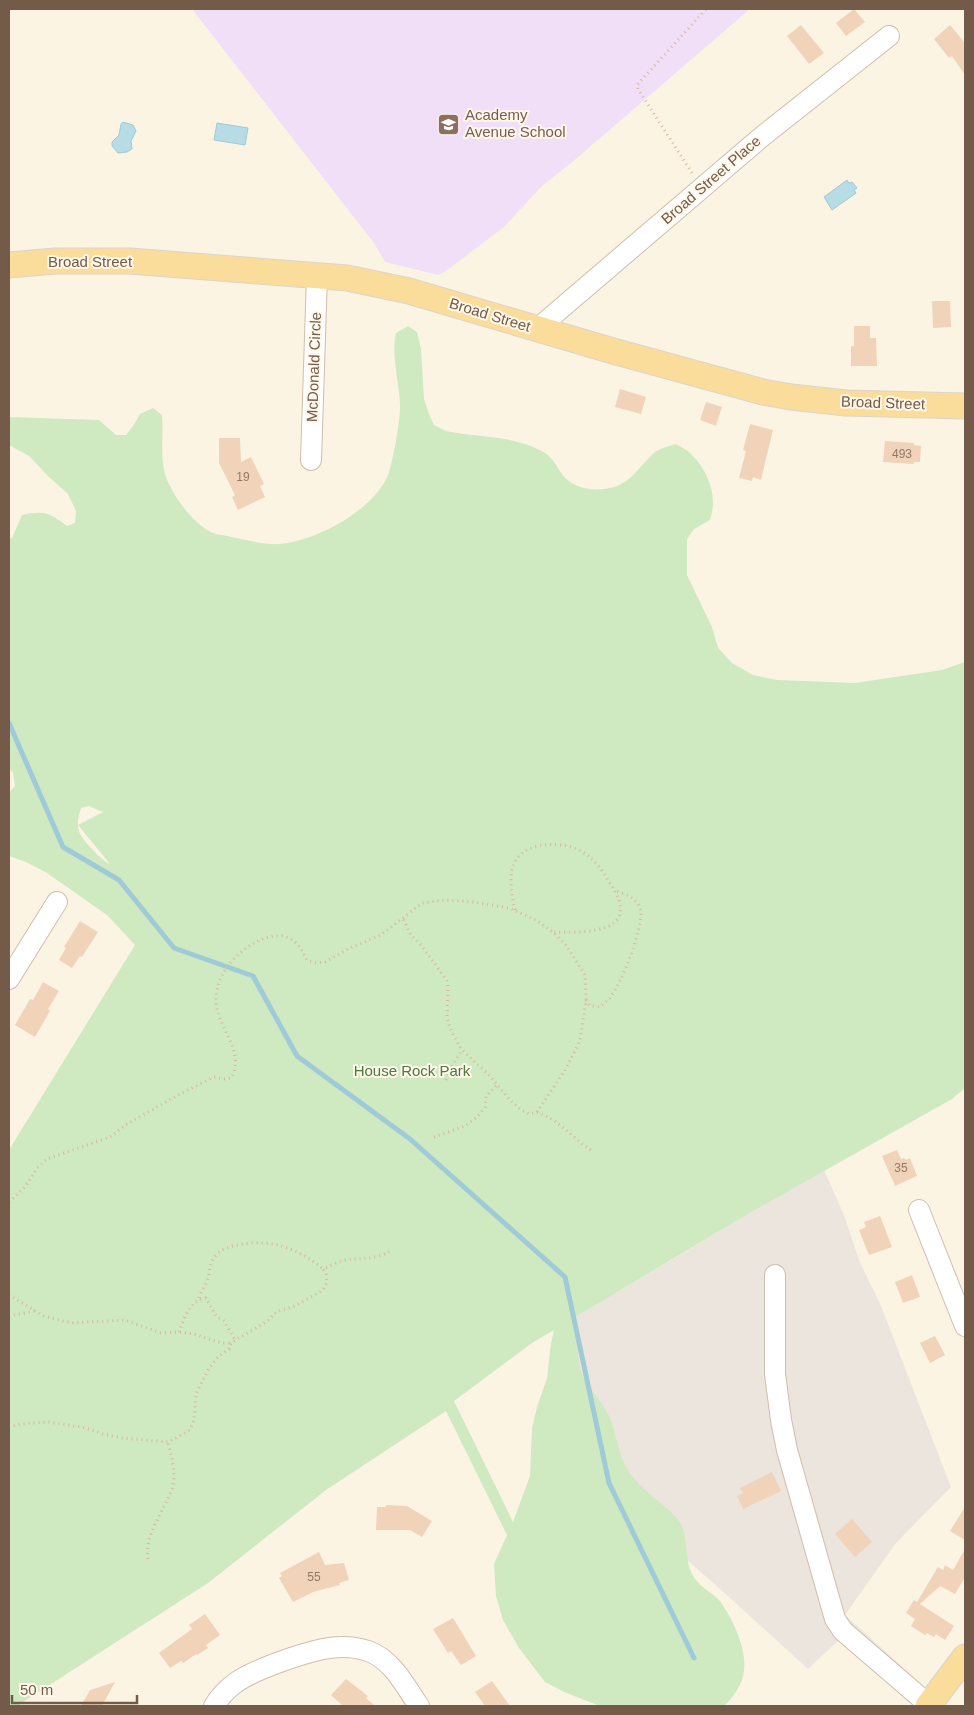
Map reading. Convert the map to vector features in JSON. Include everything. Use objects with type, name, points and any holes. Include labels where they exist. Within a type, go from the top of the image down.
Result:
[{"type":"main road","name":"Broad Street","points":[[9,265],[74,260],[130,261],[317,275],[390,286],[763,392],[846,403],[965,406]]},
{"type":"main road","points":[[929,1705],[965,1657]]},
{"type":"street","name":"Broad Street Place","points":[[537,328],[759,139],[889,36]]},
{"type":"street","name":"McDonald Circle","points":[[311,460],[317,275]]},
{"type":"street","points":[[9,979],[57,902]]},
{"type":"street","points":[[919,1210],[965,1326]]},
{"type":"street","points":[[775,1275],[776,1374],[781,1420],[787,1450],[835,1618],[843,1631],[929,1705]]},
{"type":"street","points":[[214,1706],[234,1684],[250,1674],[322,1649],[338,1647],[353,1647],[369,1651],[382,1658],[395,1670],[419,1706]]},
{"type":"path","points":[[702,188],[637,85],[706,9]]},
{"type":"path","points":[[515,911],[511,888],[514,863],[521,854],[531,848],[547,845],[563,845],[581,850],[596,861],[616,891],[621,915],[614,924],[598,930],[575,933],[553,932]]},
{"type":"path","points":[[586,1000],[590,1006],[600,1007],[609,999],[623,975],[635,943],[641,910],[634,900],[626,894],[616,891]]},
{"type":"path","points":[[9,1202],[25,1187],[38,1167],[48,1159],[110,1137],[128,1124],[180,1094],[214,1077],[231,1078],[235,1071],[235,1057],[216,1008],[218,985],[231,961],[250,944],[278,936],[290,939],[300,947],[307,960],[316,963],[325,962],[381,934],[422,903],[445,900],[509,908],[536,920],[553,932],[565,944],[584,975],[586,1000],[580,1040],[565,1070],[537,1112]]},
{"type":"path","points":[[402,917],[412,934],[448,982],[447,1016],[450,1030],[462,1050],[521,1110],[530,1114],[537,1112],[549,1116],[565,1128],[582,1145],[594,1152]]},
{"type":"path","points":[[446,1080],[449,1071],[462,1050]]},
{"type":"path","points":[[434,1137],[465,1126],[476,1118],[484,1107],[486,1096],[497,1084]]},
{"type":"path","points":[[9,1295],[50,1318],[71,1323],[125,1320],[162,1332],[194,1334],[221,1342],[231,1342],[269,1320],[276,1312],[295,1306],[323,1290],[327,1282],[323,1270],[307,1257],[277,1244],[257,1242],[226,1246],[214,1257],[209,1268],[208,1278],[199,1298],[194,1302],[179,1332]]},
{"type":"path","points":[[323,1270],[340,1262],[370,1259],[385,1255],[392,1250]]},
{"type":"path","points":[[199,1298],[206,1298],[216,1316],[224,1321],[235,1340]]},
{"type":"path","points":[[9,1316],[35,1311]]},
{"type":"path","points":[[9,1427],[20,1424],[47,1422],[82,1427],[122,1438],[168,1442],[190,1430],[194,1420],[196,1394],[208,1370],[218,1358],[229,1350],[231,1342]]},
{"type":"path","points":[[148,1559],[147,1550],[156,1523],[172,1489],[174,1476],[168,1442]]},
{"type":"shaded area","name":"Academy Avenue School","points":[[192,9],[750,9],[543,185],[504,227],[438,275],[385,262],[374,243]]},
{"type":"shaded area","points":[[824,1170],[844,1215],[859,1260],[881,1306],[951,1487],[896,1543],[845,1615],[919,1682],[906,1696],[840,1639],[808,1669],[611,1492],[557,1328]]},
{"type":"green space","name":"House Rock Park","points":[[408,326],[417,332],[421,349],[424,399],[434,425],[446,431],[510,440],[534,447],[548,455],[567,479],[579,486],[607,489],[620,485],[631,477],[655,452],[662,448],[676,444],[690,453],[707,477],[713,503],[710,520],[694,529],[687,539],[687,575],[712,627],[718,648],[732,663],[753,675],[777,680],[855,683],[942,670],[965,662],[965,1088],[952,1099],[748,1214],[574,1318],[581,1371],[586,1382],[609,1416],[624,1463],[634,1479],[669,1510],[680,1523],[685,1537],[689,1567],[692,1574],[701,1585],[719,1600],[738,1634],[743,1653],[743,1675],[737,1690],[724,1706],[600,1706],[564,1692],[545,1682],[519,1648],[503,1620],[496,1596],[494,1564],[507,1535],[446,1411],[326,1490],[208,1583],[20,1704],[20,1706],[9,1706],[9,1150],[135,945],[107,915],[47,873],[9,856],[9,792],[15,786],[13,773],[9,768],[9,538],[12,538],[22,515],[41,513],[51,515],[67,526],[75,523],[76,511],[68,494],[29,456],[9,445],[9,417],[99,420],[116,435],[126,435],[140,414],[153,408],[162,415],[163,460],[166,478],[177,499],[197,522],[214,533],[249,541],[274,544],[294,542],[310,537],[342,522],[370,500],[381,488],[388,475],[396,440],[400,410],[396,333]],"holes":[[[89,806],[103,812],[78,825],[81,808]],[[78,825],[110,864],[91,848],[80,834]],[[554,1330],[547,1378],[532,1428],[530,1476],[513,1522],[454,1401],[532,1343]]]},
{"type":"water","points":[[123,122],[133,125],[136,131],[131,141],[132,149],[127,152],[118,153],[112,146],[112,142],[119,135]]},
{"type":"water","points":[[217,123],[248,128],[245,145],[214,140]]},
{"type":"water","points":[[847,180],[849,183],[852,182],[857,188],[854,190],[856,193],[832,210],[824,197]]},
{"type":"building","points":[[854,9],[865,22],[846,36],[836,23]]},
{"type":"building","points":[[801,25],[824,53],[809,64],[787,36]]},
{"type":"building","points":[[950,25],[965,43],[965,75],[952,56],[949,58],[934,39]]},
{"type":"building","points":[[932,301],[950,301],[951,327],[933,328]]},
{"type":"building","points":[[854,326],[870,326],[870,338],[876,338],[877,366],[851,366]]},
{"type":"building","points":[[620,389],[646,397],[641,414],[615,407]]},
{"type":"building","points":[[706,402],[722,407],[716,426],[700,420]]},
{"type":"building","points":[[750,424],[773,430],[761,480],[753,477],[752,481],[739,478],[746,451],[743,450]]},
{"type":"building","points":[[219,438],[240,438],[241,462],[251,457],[264,484],[260,486],[265,497],[238,510],[232,497],[235,495],[219,463]]},
{"type":"building","points":[[885,441],[914,443],[914,445],[921,446],[920,462],[914,462],[914,464],[883,462]]},
{"type":"building","points":[[80,921],[98,932],[82,957],[80,956],[72,968],[59,960],[66,948],[64,947]]},
{"type":"building","points":[[43,982],[59,991],[35,1037],[15,1025],[30,999],[33,1000]]},
{"type":"building","points":[[897,1150],[901,1159],[904,1158],[906,1160],[910,1158],[917,1176],[895,1186],[882,1156]]},
{"type":"building","points":[[880,1216],[892,1247],[869,1255],[859,1230],[866,1227],[864,1222]]},
{"type":"building","points":[[912,1275],[920,1297],[903,1303],[895,1282]]},
{"type":"building","points":[[935,1336],[945,1355],[930,1363],[920,1343]]},
{"type":"building","points":[[772,1472],[781,1491],[743,1509],[737,1496],[743,1493],[740,1488]]},
{"type":"building","points":[[386,1505],[407,1506],[432,1521],[422,1537],[410,1530],[376,1530],[377,1507],[386,1507]]},
{"type":"building","points":[[965,1507],[965,1540],[950,1531]]},
{"type":"building","points":[[852,1519],[872,1542],[855,1557],[835,1534]]},
{"type":"building","points":[[965,1549],[965,1577],[955,1594],[940,1586],[920,1604],[954,1626],[945,1640],[936,1634],[934,1637],[927,1633],[925,1635],[911,1626],[915,1619],[906,1613],[914,1600],[917,1602],[938,1567],[943,1570],[945,1565],[953,1570]]},
{"type":"building","points":[[319,1552],[325,1565],[344,1563],[349,1580],[339,1583],[340,1585],[313,1592],[293,1602],[279,1578],[282,1576],[280,1573]]},
{"type":"building","points":[[205,1614],[220,1635],[206,1645],[208,1648],[183,1663],[181,1661],[170,1668],[159,1653],[192,1629],[189,1625]]},
{"type":"building","points":[[453,1618],[476,1656],[461,1665],[451,1651],[448,1653],[433,1629]]},
{"type":"building","points":[[346,1679],[368,1696],[366,1698],[375,1706],[343,1706],[331,1695]]},
{"type":"building","points":[[492,1681],[510,1706],[485,1706],[475,1692]]},
{"type":"building","points":[[115,1682],[102,1706],[81,1706],[90,1690]]},
{"type":"waterway","points":[[9,723],[63,847],[119,880],[174,948],[253,976],[297,1056],[410,1139],[565,1277],[609,1483],[694,1658]]},
{"type":"place","name":"Academy Avenue School","points":[[449,124]]}]
